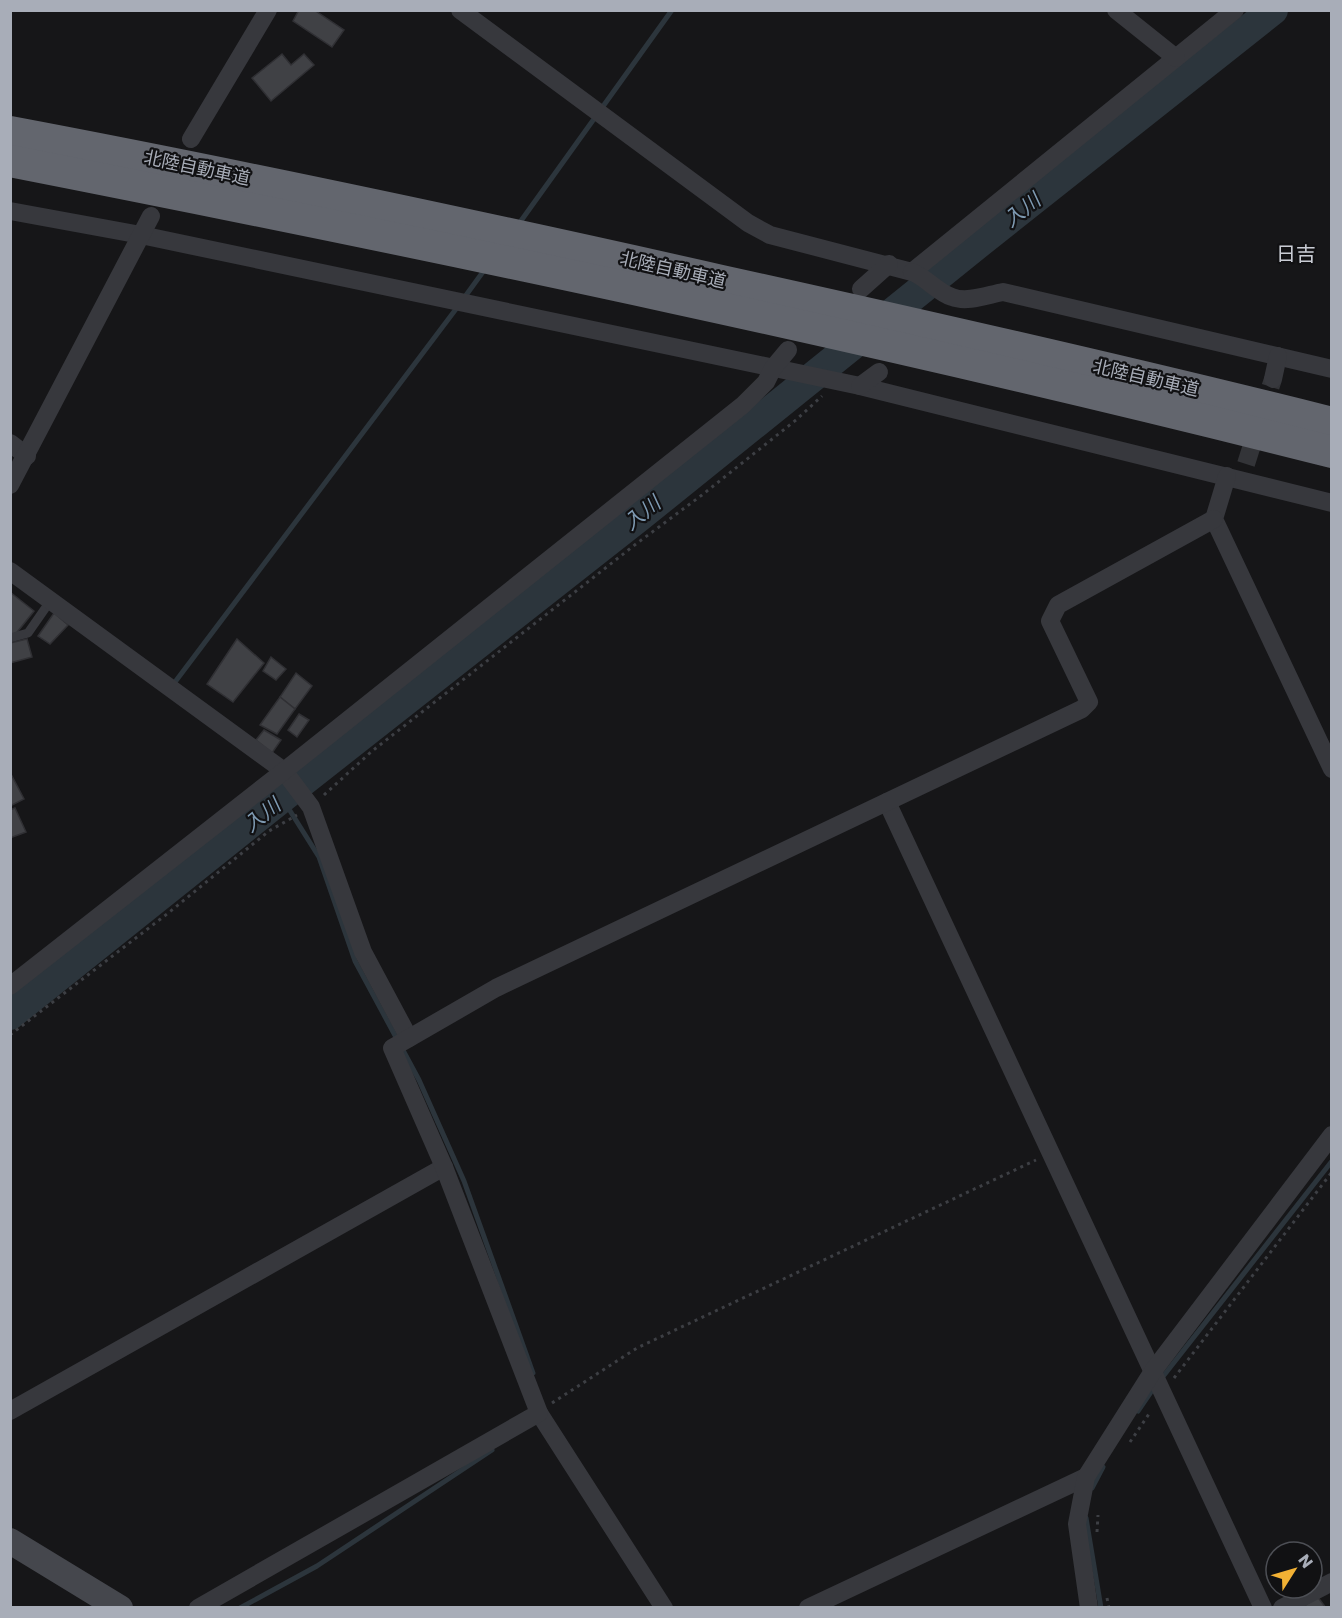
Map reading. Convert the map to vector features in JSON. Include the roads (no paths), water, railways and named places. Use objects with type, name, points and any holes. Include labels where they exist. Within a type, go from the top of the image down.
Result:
[{"type":"highway","name":"北陸自動車道","points":[[10,132],[144,157],[540,240],[854,299],[917,324],[1332,423]]},
{"type":"highway","name":"北陸自動車道","points":[[10,161],[530,267],[819,331],[888,360],[1332,452]]},
{"type":"main road","points":[[10,1541],[120,1608]]},
{"type":"street","points":[[191,139],[268,10]]},
{"type":"street","points":[[460,10],[748,223],[770,235],[889,264],[921,276],[951,297],[963,299],[1003,292],[1332,369]]},
{"type":"street","points":[[1116,10],[1176,58]]},
{"type":"street","points":[[912,272],[1235,10]]},
{"type":"street","points":[[10,211],[141,235],[860,386],[1238,473],[1332,503]]},
{"type":"street","points":[[10,485],[151,216]]},
{"type":"street","points":[[854,299],[889,264]]},
{"type":"street","points":[[950,312],[963,299]]},
{"type":"street","points":[[10,986],[743,405],[766,382],[773,368],[788,350]]},
{"type":"street","points":[[1273,379],[1278,356]]},
{"type":"street","points":[[860,386],[888,360]]},
{"type":"street","points":[[10,443],[27,456]]},
{"type":"street","points":[[664,1608],[539,1413],[444,1167],[392,1048],[496,988],[1082,709],[1089,702],[1050,621],[1058,605],[1214,519],[1238,473]]},
{"type":"street","points":[[1214,519],[1332,769]]},
{"type":"street","points":[[10,571],[284,771],[309,804],[363,951],[409,1038]]},
{"type":"street","points":[[887,802],[1263,1608]]},
{"type":"street","points":[[1089,1608],[1077,1524],[1086,1477],[1153,1371],[1332,1135]]},
{"type":"street","points":[[10,1411],[444,1167]]},
{"type":"street","points":[[198,1608],[539,1413]]},
{"type":"street","points":[[808,1608],[1086,1477]]},
{"type":"street","points":[[1282,1608],[1332,1582]]},
{"type":"lane","points":[[10,638],[28,633],[51,600]]},
{"type":"waterway","points":[[518,225],[672,10]]},
{"type":"waterway","name":"入川","points":[[10,1015],[639,517],[1273,10]]},
{"type":"waterway","points":[[464,298],[485,269]]},
{"type":"waterway","points":[[172,686],[459,305]]},
{"type":"waterway","points":[[277,780],[288,793]]},
{"type":"waterway","points":[[282,798],[319,857],[355,961],[419,1080],[464,1181],[533,1373]]},
{"type":"waterway","points":[[1161,1379],[1332,1161]]},
{"type":"waterway","points":[[1138,1411],[1155,1386]]},
{"type":"waterway","points":[[240,1608],[317,1566],[492,1450]]},
{"type":"waterway","points":[[1092,1488],[1103,1467]]},
{"type":"waterway","points":[[1086,1518],[1101,1608]]},
{"type":"tunnel","points":[[1246,464],[1273,379]]},
{"type":"district","name":"日吉","points":[[1296,254]]}]
